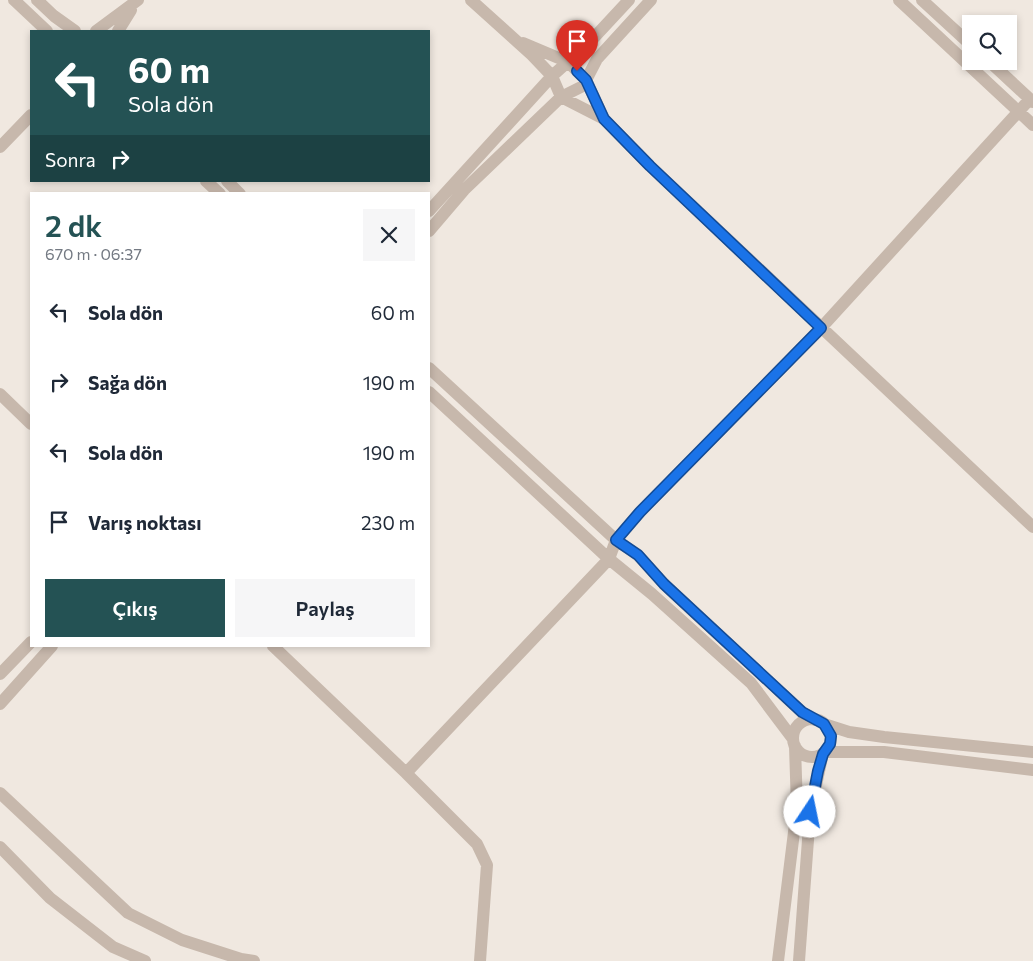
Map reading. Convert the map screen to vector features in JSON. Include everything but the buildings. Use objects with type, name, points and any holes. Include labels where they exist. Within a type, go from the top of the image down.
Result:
[{"type":"street","points":[[14,0],[46,30]]},
{"type":"street","points":[[37,0],[54,16],[74,30]]},
{"type":"street","points":[[471,0],[552,76],[561,97],[604,119],[650,166],[1033,528]]},
{"type":"street","points":[[430,210],[552,76],[589,43],[629,0]]},
{"type":"street","points":[[430,230],[464,190],[561,97],[583,86],[597,59],[651,0]]},
{"type":"street","points":[[899,0],[1033,126]]},
{"type":"street","points":[[922,0],[962,37]]},
{"type":"street","points":[[97,30],[136,2]]},
{"type":"street","points":[[119,30],[136,2]]},
{"type":"street","points":[[514,39],[568,62],[586,80],[604,119]]},
{"type":"street","points":[[406,772],[608,559],[616,540],[647,505],[821,328],[1019,112],[1032,101],[999,70]]},
{"type":"street","points":[[0,147],[30,116]]},
{"type":"street","points":[[207,182],[218,192]]},
{"type":"street","points":[[228,182],[238,192]]},
{"type":"street","points":[[430,369],[616,540],[638,555],[678,598],[802,712],[820,722],[849,732],[1033,752]]},
{"type":"street","points":[[430,393],[608,559],[652,594],[751,684],[800,753],[806,756],[817,757],[824,753],[884,752],[1033,770]]},
{"type":"street","points":[[0,394],[30,423]]},
{"type":"street","points":[[0,674],[30,643]]},
{"type":"street","points":[[0,704],[51,647]]},
{"type":"street","points":[[274,647],[406,772],[478,844],[487,865],[480,961]]},
{"type":"street","points":[[778,961],[797,808],[794,742],[796,727],[807,720],[820,722],[831,736],[830,744],[824,753],[810,812],[799,961]]},
{"type":"street","points":[[954,761],[957,745]]},
{"type":"street","points":[[0,793],[128,913],[182,940],[241,959],[254,961]]},
{"type":"street","points":[[0,847],[50,898],[113,947],[145,961]]},
{"type":"route","points":[[577,71],[586,80],[604,119],[650,166],[821,328],[640,512],[616,540],[638,555],[664,584],[802,712],[824,724],[829,730],[831,736],[830,744],[823,754],[818,771],[810,812]]}]
